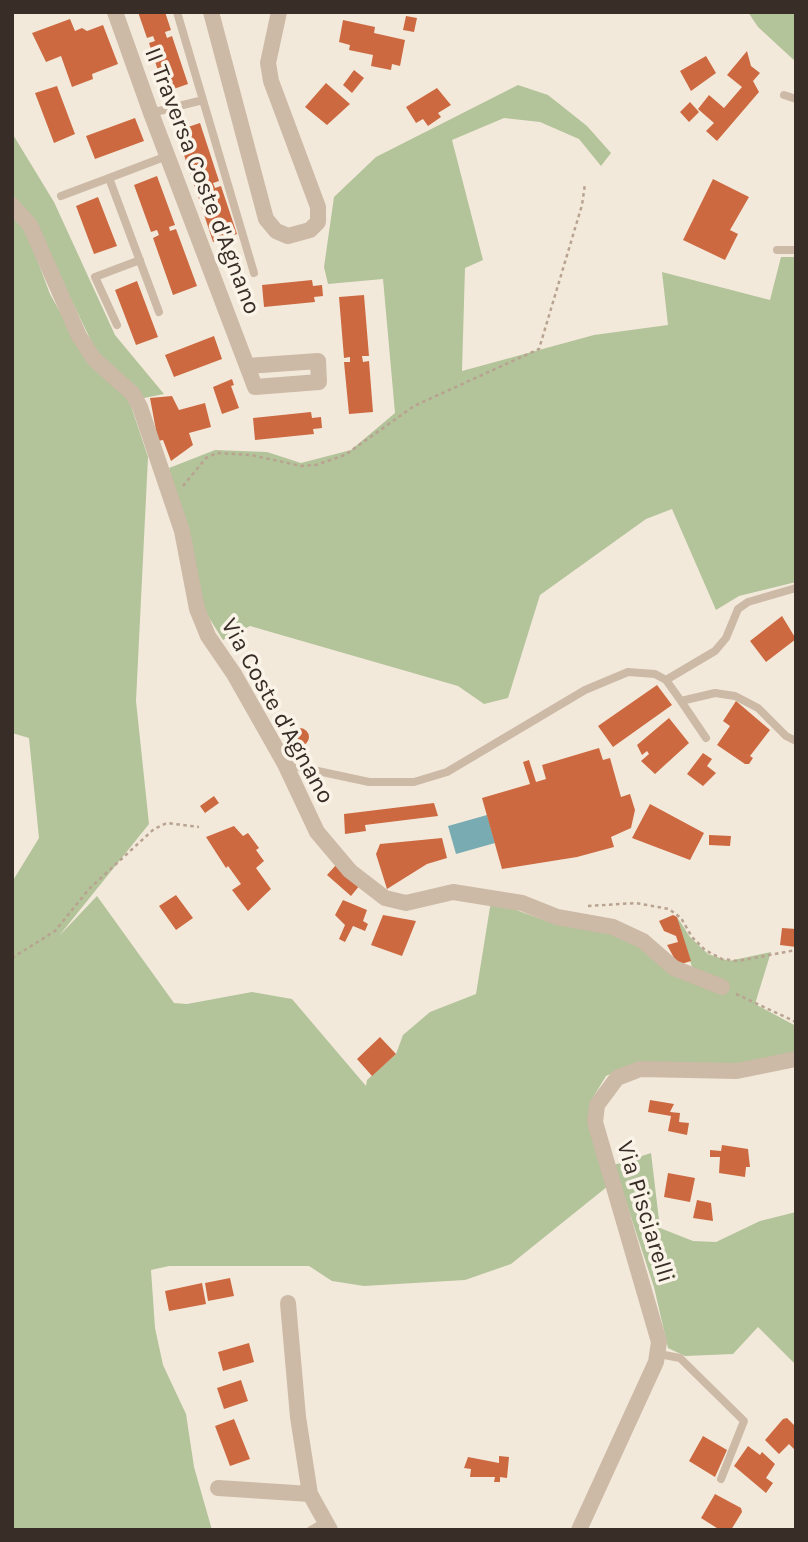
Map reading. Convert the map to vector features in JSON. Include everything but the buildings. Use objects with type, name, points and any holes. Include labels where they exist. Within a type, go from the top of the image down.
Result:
[{"type":"street","name":"II Traversa Coste d'Agnano","points":[[115,12],[247,366]]},
{"type":"street","points":[[211,12],[266,219],[276,231],[288,236],[310,230],[318,222],[318,207],[271,81],[268,64],[279,12]]},
{"type":"street","name":"Via Coste d'Agnano","points":[[12,205],[30,225],[86,348],[94,359],[133,394],[140,407],[182,531],[197,609],[208,636],[234,674],[285,764],[317,832],[350,871],[385,898],[406,903],[453,892],[522,902],[557,916],[613,926],[643,941],[674,968],[722,987]]},
{"type":"street","name":"Via Pisciarelli","points":[[659,1354],[660,1342],[595,1122],[597,1105],[617,1078],[640,1069],[737,1071],[796,1059]]},
{"type":"street","points":[[288,1303],[298,1417],[310,1494],[322,1527]]},
{"type":"street","points":[[579,1530],[659,1354]]},
{"type":"street","points":[[218,1488],[310,1494]]},
{"type":"lane","points":[[177,12],[254,272]]},
{"type":"lane","points":[[784,95],[796,99]]},
{"type":"lane","points":[[151,113],[203,100]]},
{"type":"lane","points":[[61,196],[167,156]]},
{"type":"lane","points":[[109,178],[159,312]]},
{"type":"lane","points":[[777,250],[796,250]]},
{"type":"lane","points":[[117,325],[94,277],[140,260]]},
{"type":"lane","points":[[666,680],[715,651],[726,638],[738,608],[748,602],[796,588]]},
{"type":"lane","points":[[285,764],[369,782],[414,782],[447,772],[511,732],[611,678],[628,672],[646,671],[666,680],[706,738]]},
{"type":"lane","points":[[681,701],[715,693],[735,696],[758,708],[786,736],[796,741]]},
{"type":"lane","points":[[659,1354],[680,1358],[744,1421],[721,1479]]},
{"type":"path","points":[[170,497],[206,457],[217,453],[251,455],[301,466],[316,465],[345,455],[414,406],[539,349],[582,205],[585,184]]},
{"type":"path","points":[[12,958],[55,931],[89,889],[154,829],[167,822],[199,827]]},
{"type":"path","points":[[582,907],[636,904],[669,909],[681,918],[692,937],[705,950],[722,959],[738,961],[796,950]]},
{"type":"path","points":[[722,987],[796,1022]]},
{"type":"green space","points":[[748,12],[796,12],[796,62],[758,27]]},
{"type":"green space","points":[[518,85],[548,95],[587,126],[611,153],[601,166],[579,139],[540,122],[504,118],[452,140],[483,260],[465,268],[462,371],[594,335],[668,325],[662,272],[770,300],[781,257],[796,257],[796,582],[739,596],[716,610],[672,509],[646,519],[540,595],[508,698],[484,704],[458,686],[250,626],[223,640],[206,613],[169,468],[215,450],[267,452],[301,463],[351,450],[395,413],[383,279],[328,284],[324,267],[334,197],[376,157]]},
{"type":"green space","points":[[12,133],[54,202],[115,335],[164,394],[144,398],[97,353],[34,223],[12,195]]},
{"type":"green space","points":[[12,216],[27,233],[50,294],[88,362],[128,397],[148,457],[136,701],[149,824],[59,936],[97,896],[174,1003],[187,1004],[252,992],[292,999],[366,1086],[367,1080],[396,1054],[403,1035],[430,1012],[476,994],[491,901],[555,924],[606,930],[695,977],[677,917],[690,937],[708,954],[729,961],[771,952],[755,1004],[796,1026],[796,1054],[732,1067],[624,1068],[606,1076],[592,1099],[608,1186],[511,1264],[465,1280],[364,1286],[332,1281],[309,1266],[169,1266],[151,1270],[155,1328],[163,1365],[186,1414],[194,1467],[212,1530],[12,1530],[12,882],[39,838],[29,738],[12,733]]},
{"type":"green space","points":[[651,1153],[660,1228],[693,1241],[716,1242],[760,1221],[796,1212],[796,1365],[758,1327],[733,1354],[685,1356],[668,1348],[654,1287],[614,1165]]},
{"type":"water","points":[[487,815],[495,843],[456,854],[448,826]]}]
